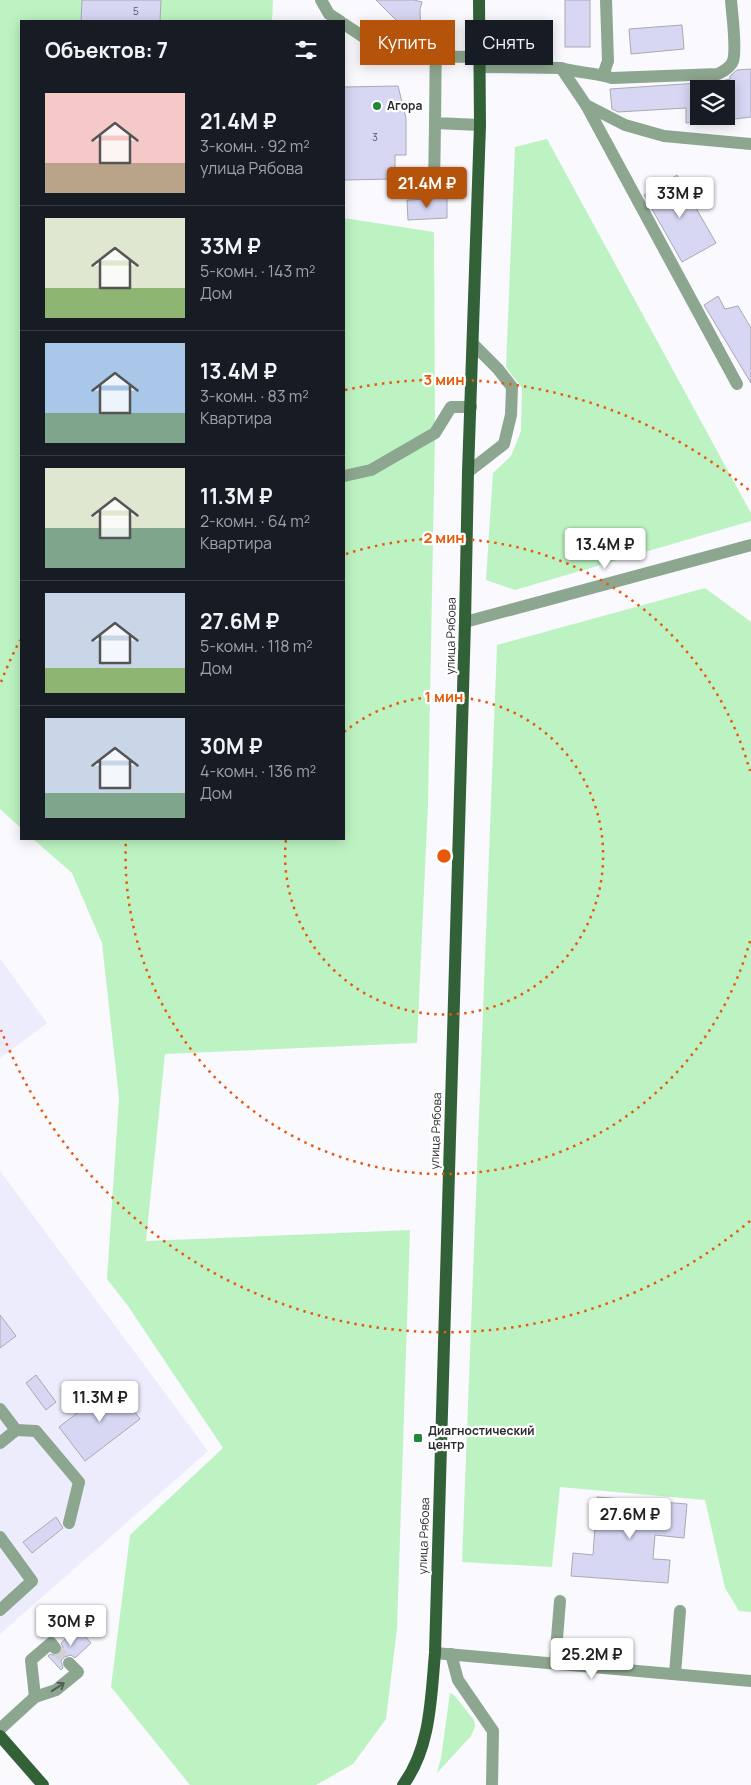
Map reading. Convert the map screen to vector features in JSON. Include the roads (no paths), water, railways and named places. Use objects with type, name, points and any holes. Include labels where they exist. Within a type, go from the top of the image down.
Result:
[{"type":"main road","points":[[479,0],[479,20]]},
{"type":"main road","points":[[470,407],[480,126],[480,65]]},
{"type":"main road","name":"улица Рябова","points":[[403,1785],[417,1761],[426,1731],[434,1652],[470,407]]},
{"type":"main road","points":[[0,1736],[43,1785]]},
{"type":"street","points":[[320,0],[329,14],[338,20]]},
{"type":"street","points":[[603,75],[608,61],[606,0]]},
{"type":"street","points":[[520,65],[561,68],[612,78],[718,74],[727,69],[733,62],[731,0]]},
{"type":"street","points":[[345,25],[360,35]]},
{"type":"street","points":[[407,190],[434,190],[436,65]]},
{"type":"street","points":[[561,68],[586,105],[737,384]]},
{"type":"street","points":[[586,105],[625,126],[664,136],[751,144]]},
{"type":"street","points":[[435,124],[480,126]]},
{"type":"street","points":[[468,472],[504,444],[511,415],[512,387],[498,369],[473,344]]},
{"type":"street","points":[[345,476],[371,470],[435,433],[451,407],[470,407]]},
{"type":"street","points":[[465,622],[751,545]]},
{"type":"street","points":[[0,1409],[16,1430]]},
{"type":"street","points":[[0,1443],[16,1430],[36,1431],[79,1482],[69,1523]]},
{"type":"street","points":[[0,1537],[32,1581],[0,1610]]},
{"type":"street","points":[[555,1663],[560,1601]]},
{"type":"street","points":[[675,1674],[680,1610]]},
{"type":"street","points":[[35,1696],[31,1660],[51,1643],[56,1648]]},
{"type":"street","points":[[434,1652],[751,1681]]},
{"type":"street","points":[[451,1654],[458,1680],[494,1732],[492,1785]]},
{"type":"street","points":[[0,1729],[35,1696],[56,1690],[78,1672],[69,1663]]},
{"type":"tunnel","points":[[55,1648],[69,1663]]},
{"type":"place","name":"Агора","points":[[377,106]]},
{"type":"place","name":"Диагностический центр","points":[[418,1438]]}]
